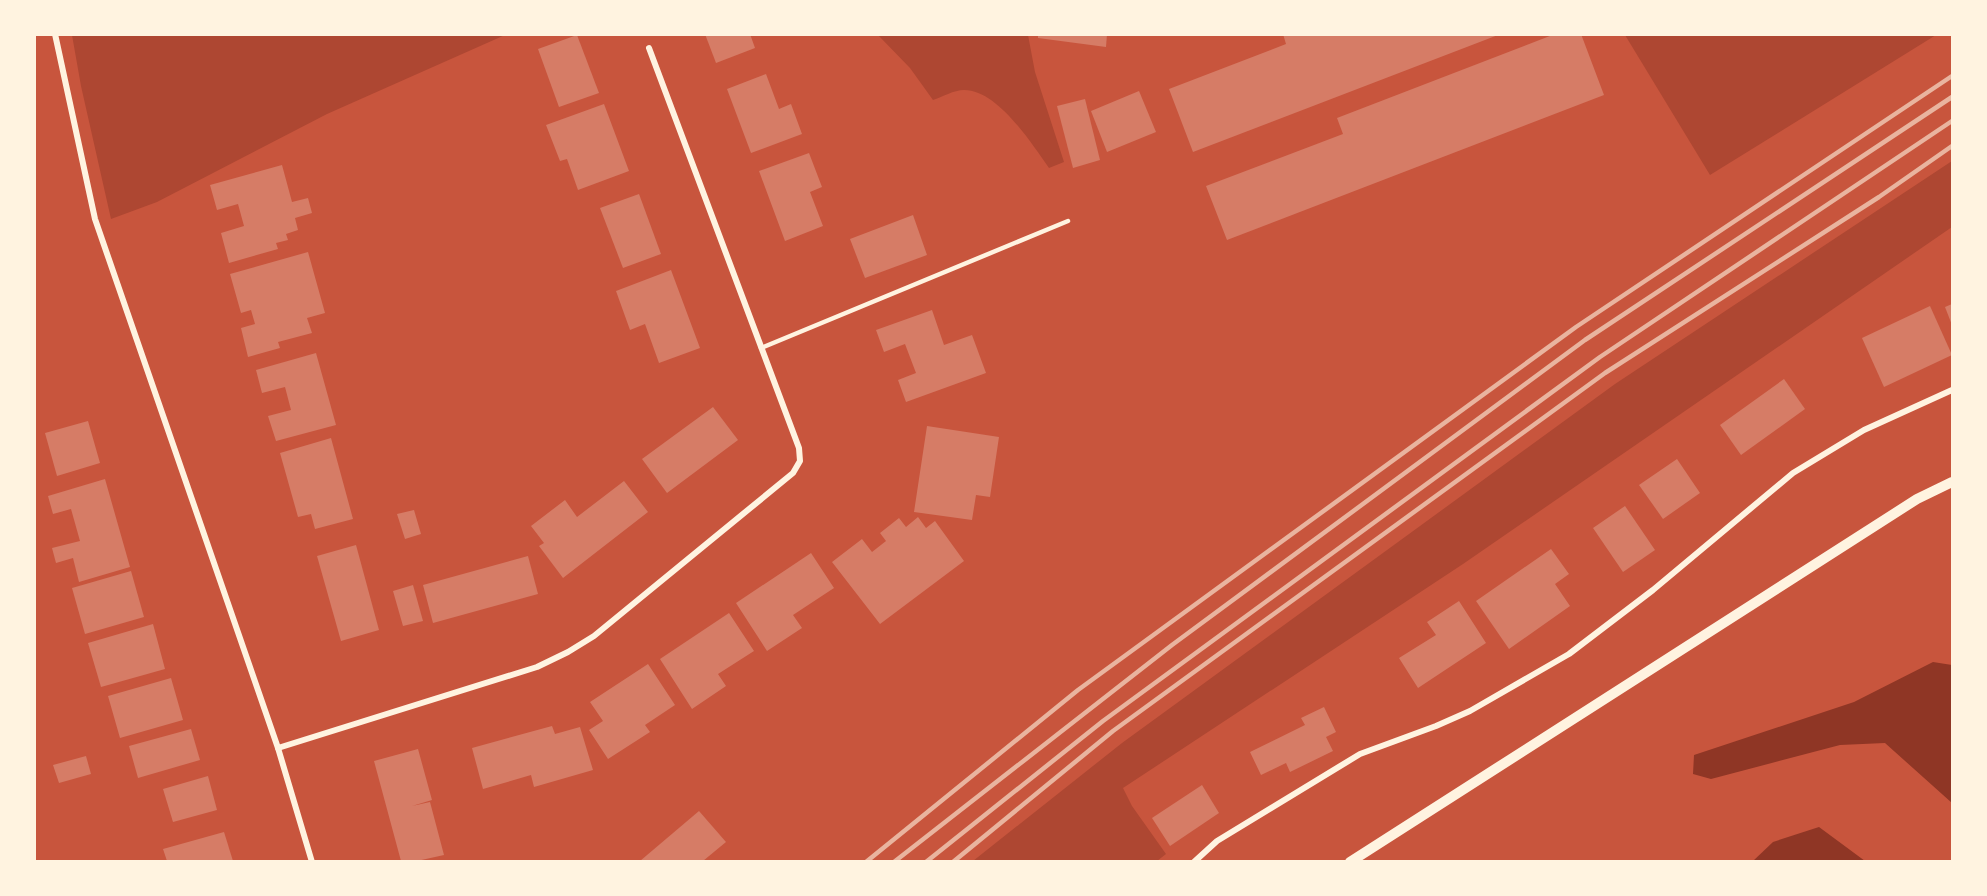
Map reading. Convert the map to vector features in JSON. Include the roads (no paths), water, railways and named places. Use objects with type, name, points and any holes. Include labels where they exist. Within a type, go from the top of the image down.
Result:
[{"type":"street","points":[[55,34],[95,219],[278,748],[312,861]]},
{"type":"street","points":[[278,748],[537,667],[568,652],[594,636],[793,473],[800,461],[799,448],[649,48]]},
{"type":"street","points":[[1194,861],[1217,841],[1360,754],[1461,715],[1569,654],[1653,590],[1793,473],[1864,430],[1953,390]]},
{"type":"street","points":[[1350,861],[1917,499],[1953,482]]},
{"type":"lane","points":[[761,348],[1068,221]]},
{"type":"railway","points":[[866,862],[1078,690],[1576,327],[1952,76]]},
{"type":"railway","points":[[894,862],[1172,645],[1585,340],[1952,97]]},
{"type":"railway","points":[[926,862],[1103,721],[1600,357],[1952,121]]},
{"type":"railway","points":[[953,862],[1113,731],[1605,373],[1879,197],[1952,146]]}]
